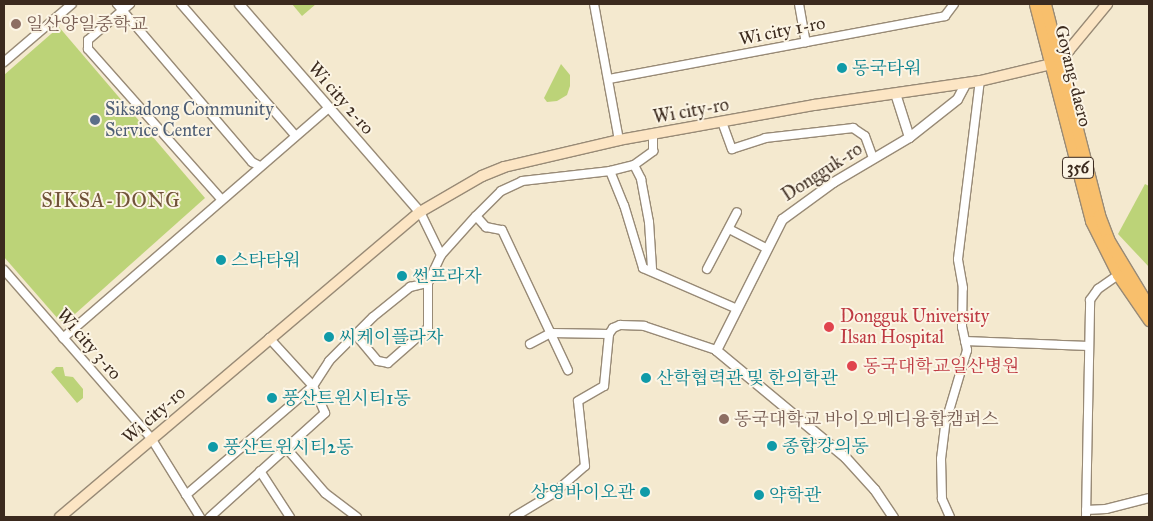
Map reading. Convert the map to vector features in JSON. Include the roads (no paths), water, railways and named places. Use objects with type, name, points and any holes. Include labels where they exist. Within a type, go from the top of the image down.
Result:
[{"type":"main road","name":"Goyang-daero","points":[[1035,4],[1055,61],[1099,215],[1108,239],[1149,307]]},
{"type":"main road","name":"Goyang-daero","points":[[1045,4],[1055,61],[1091,220],[1118,275],[1149,320]]},
{"type":"main road","points":[[1055,61],[1069,50],[1106,4]]},
{"type":"main road","name":"Wi city-ro","points":[[60,517],[420,212],[463,186],[504,167],[619,140],[894,93],[980,81],[1055,61]]},
{"type":"street","points":[[4,62],[72,4]]},
{"type":"street","points":[[117,4],[252,162],[260,166]]},
{"type":"street","points":[[130,4],[88,40],[88,49],[221,199]]},
{"type":"street","points":[[181,4],[295,135]]},
{"type":"street","name":"Wi city 2-ro","points":[[239,4],[327,109],[420,212]]},
{"type":"street","points":[[594,4],[619,140]]},
{"type":"street","points":[[798,4],[806,42]]},
{"type":"street","name":"Wi city 1-ro","points":[[609,79],[945,16],[954,4]]},
{"type":"street","points":[[950,517],[942,498],[941,459],[946,422],[968,350],[965,341],[958,259],[980,81]]},
{"type":"street","name":"Dongguk-ro","points":[[716,350],[735,308],[782,219],[909,136],[957,99],[966,82]]},
{"type":"street","points":[[894,93],[909,136]]},
{"type":"street","points":[[63,338],[327,109]]},
{"type":"street","points":[[722,122],[732,149],[765,138],[854,128],[865,136],[873,158]]},
{"type":"street","points":[[355,334],[378,361],[388,363],[428,328],[428,282],[441,255],[501,191],[522,181],[610,171],[634,164],[653,151],[653,134]]},
{"type":"street","points":[[634,164],[641,179],[648,222],[652,269]]},
{"type":"street","points":[[610,171],[643,268],[652,269],[735,308]]},
{"type":"street","points":[[420,212],[441,255]]},
{"type":"street","points":[[708,269],[737,212]]},
{"type":"street","points":[[476,216],[486,227],[502,230],[568,370]]},
{"type":"street","points":[[729,229],[766,248]]},
{"type":"street","name":"Wi city 3-ro","points":[[4,270],[152,438],[200,517]]},
{"type":"street","points":[[1118,275],[1098,289],[1090,300],[1086,514],[1149,498]]},
{"type":"street","points":[[186,495],[313,386],[329,361],[355,334],[410,287],[428,282]]},
{"type":"street","points":[[514,517],[554,493],[584,466],[578,401],[604,386],[609,334],[620,324],[644,326],[716,350],[845,457],[874,489],[893,517]]},
{"type":"street","points":[[530,344],[551,333],[609,334]]},
{"type":"street","points":[[210,517],[260,471],[288,450],[325,412],[313,386],[269,338]]},
{"type":"street","points":[[965,341],[1089,346]]},
{"type":"street","points":[[288,450],[325,493],[357,517]]},
{"type":"street","points":[[260,471],[290,517]]},
{"type":"place","name":"일산양일중학교","points":[[16,24]]},
{"type":"place","name":"동국타워","points":[[842,68]]},
{"type":"place","name":"Siksadong Community Service Center","points":[[95,120]]},
{"type":"place","name":"스타타워","points":[[221,260]]},
{"type":"place","name":"썬프라자","points":[[402,276]]},
{"type":"place","name":"Dongguk University Ilsan Hospital","points":[[829,327]]},
{"type":"place","name":"씨케이플라자","points":[[329,337]]},
{"type":"place","name":"동국대학교일산병원","points":[[852,366]]},
{"type":"place","name":"산학협력관 및 한의학관","points":[[646,378]]},
{"type":"place","name":"풍산트윈시티1동","points":[[272,398]]},
{"type":"place","name":"동국대학교 바이오메디융합캠퍼스","points":[[724,419]]},
{"type":"place","name":"종합강의동","points":[[772,446]]},
{"type":"place","name":"풍산트윈시티2동","points":[[213,447]]},
{"type":"place","name":"상영바이오관","points":[[645,492]]},
{"type":"place","name":"약학관","points":[[759,495]]},
{"type":"district","name":"SIKSA-DONG","points":[[111,200]]}]
